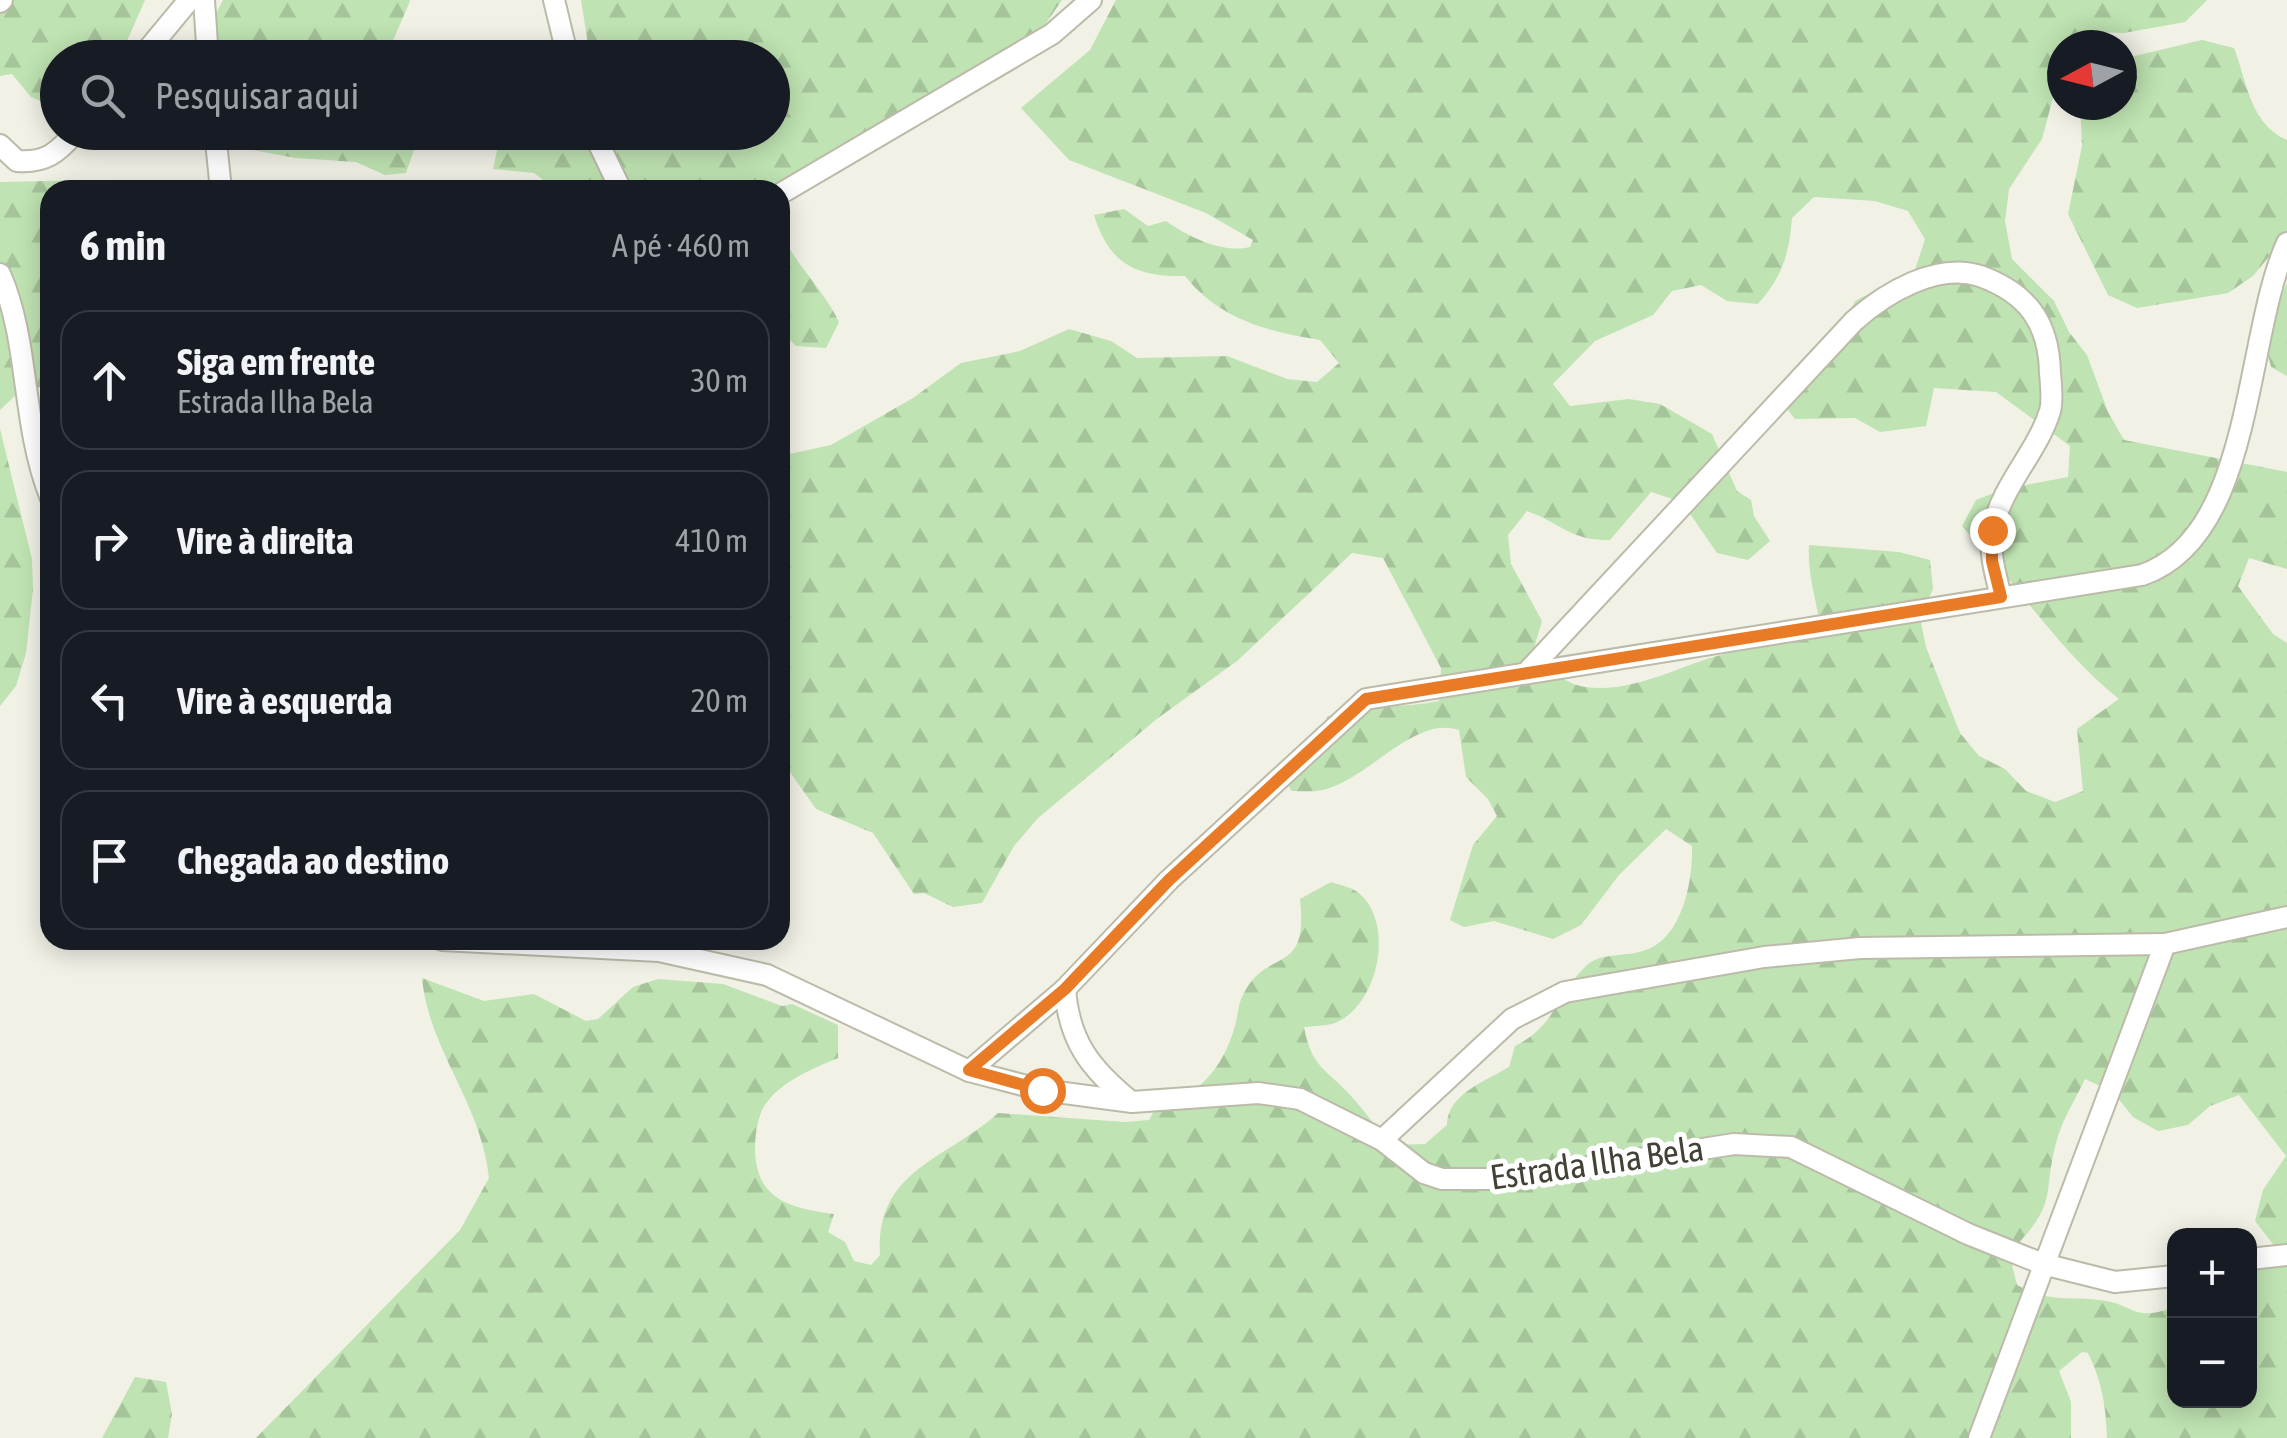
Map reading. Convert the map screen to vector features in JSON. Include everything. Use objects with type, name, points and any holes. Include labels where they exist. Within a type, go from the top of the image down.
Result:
[{"type":"street","points":[[156,40],[189,0]]},
{"type":"street","points":[[204,0],[207,40]]},
{"type":"street","points":[[554,0],[564,40]]},
{"type":"street","points":[[790,188],[1052,34],[1091,0]]},
{"type":"street","points":[[0,144],[17,161],[38,162],[60,150]]},
{"type":"street","points":[[216,150],[220,180]]},
{"type":"street","points":[[602,150],[616,180]]},
{"type":"street","points":[[969,1070],[1065,989],[1169,880],[1366,699],[2142,574],[2174,561],[2201,534],[2224,487],[2287,242]]},
{"type":"street","points":[[1529,670],[1854,321],[1905,286],[1956,272],[1975,274],[2021,296],[2034,309],[2050,354],[2051,408],[2004,497],[1992,530],[1992,561],[2001,597]]},
{"type":"street","points":[[0,274],[13,304],[40,471]]},
{"type":"street","points":[[1382,1140],[1512,1019],[1565,992],[1764,957],[1860,948],[2165,944],[2287,917]]},
{"type":"street","points":[[1979,1438],[2165,944]]},
{"type":"street","name":"Estrada Ilha Bela","points":[[659,950],[767,975],[969,1070],[1042,1090],[1132,1102],[1258,1093],[1300,1098],[1382,1140],[1424,1172],[1442,1179],[1487,1182],[1709,1146],[1791,1147],[1953,1227],[2043,1264],[2114,1282],[2167,1277]]},
{"type":"street","points":[[1065,989],[1067,1020],[1089,1065],[1132,1102]]},
{"type":"street","points":[[2257,1258],[2287,1255]]},
{"type":"green space","points":[[0,0],[145,0],[127,40],[40,40],[40,101],[31,97],[12,74],[0,76]]},
{"type":"green space","points":[[223,0],[410,1],[393,40],[210,40],[208,29]]},
{"type":"green space","points":[[581,0],[1062,0],[1035,39],[790,189],[790,180],[543,180],[534,173],[493,169],[497,150],[790,150],[790,40],[587,40]]},
{"type":"green space","points":[[1116,0],[2207,0],[2185,22],[2137,31],[2047,30],[2047,120],[2042,139],[2009,189],[2005,221],[2012,259],[2054,301],[2069,332],[2087,355],[2108,412],[2124,440],[2287,472],[2287,569],[2249,558],[2238,586],[2273,634],[2287,643],[2287,1438],[2107,1438],[2100,1384],[2088,1353],[2082,1352],[2059,1371],[2071,1402],[2071,1438],[256,1438],[460,1230],[489,1178],[476,1125],[434,1029],[422,978],[484,1001],[534,994],[586,1021],[598,1019],[633,987],[658,979],[723,984],[782,1006],[792,1004],[838,1025],[838,1058],[785,1085],[762,1110],[755,1140],[757,1166],[762,1180],[778,1198],[834,1214],[828,1232],[845,1242],[854,1261],[871,1265],[880,1255],[889,1203],[902,1185],[918,1169],[998,1113],[1125,1122],[1149,1120],[1154,1111],[1196,1089],[1223,1056],[1241,999],[1253,980],[1284,958],[1298,941],[1300,899],[1331,882],[1357,892],[1371,908],[1377,925],[1377,964],[1362,1000],[1350,1014],[1335,1023],[1304,1027],[1307,1041],[1321,1067],[1395,1145],[1425,1144],[1447,1125],[1453,1105],[1479,1083],[1509,1067],[1515,1046],[1539,1029],[1591,962],[1643,951],[1668,935],[1683,907],[1692,846],[1666,829],[1619,875],[1581,925],[1553,939],[1494,921],[1464,927],[1450,920],[1473,845],[1497,816],[1488,799],[1466,777],[1459,730],[1442,728],[1408,739],[1340,784],[1319,791],[1291,791],[1280,763],[1322,731],[1327,717],[1439,701],[1441,668],[1383,558],[1352,553],[1237,661],[1158,718],[1038,818],[1014,846],[982,903],[953,907],[924,893],[914,894],[873,833],[816,809],[790,772],[790,454],[831,445],[913,398],[961,363],[1020,351],[1069,329],[1111,341],[1137,358],[1227,356],[1287,379],[1317,382],[1339,363],[1320,340],[1246,321],[1213,303],[1185,276],[1152,274],[1116,256],[1094,215],[1124,209],[1148,226],[1166,221],[1194,238],[1228,248],[1250,247],[1253,240],[1206,213],[1069,160],[1021,108],[1090,50]],"holes":[[[1814,197],[1875,201],[1908,211],[1925,239],[1915,270],[1855,301],[1840,330],[1776,394],[1795,419],[1855,418],[1880,432],[1926,426],[1934,388],[1996,392],[2070,446],[2068,477],[2004,489],[1976,500],[1962,526],[2076,659],[2119,699],[2077,729],[2083,791],[2055,802],[2026,791],[2005,769],[1979,756],[1960,733],[1926,647],[1920,618],[1933,589],[1930,560],[1899,552],[1809,545],[1821,634],[1729,653],[1640,682],[1585,687],[1570,682],[1532,655],[1542,621],[1511,564],[1508,535],[1527,511],[1576,535],[1610,540],[1651,492],[1682,502],[1717,553],[1748,560],[1770,541],[1754,516],[1751,500],[1737,491],[1712,434],[1660,404],[1629,399],[1570,406],[1553,384],[1595,341],[1653,315],[1672,291],[1701,285],[1727,301],[1758,304],[1783,265],[1792,218]],[[2085,1079],[2113,1092],[2133,1117],[2158,1131],[2188,1125],[2210,1106],[2239,1095],[2286,1156],[2263,1190],[2255,1221],[2277,1249],[2257,1270],[2257,1408],[2167,1408],[2167,1309],[2141,1313],[2112,1302],[2049,1297],[2017,1285],[2009,1253],[2043,1209],[2058,1136]]]},
{"type":"green space","points":[[2202,40],[2234,48],[2257,113],[2287,140],[2287,275],[2272,253],[2253,276],[2228,293],[2137,308],[2108,295],[2068,214],[2082,146],[2081,120],[2137,120],[2137,55]]},
{"type":"green space","points":[[253,150],[414,150],[406,173],[385,175],[356,162]]},
{"type":"green space","points":[[40,181],[40,387],[22,389],[0,410],[0,182]]},
{"type":"green space","points":[[790,249],[839,322],[826,348],[796,346],[790,340]]},
{"type":"green space","points":[[2287,283],[2287,376],[2271,367],[2263,335]]},
{"type":"green space","points":[[0,429],[32,559],[33,589],[26,653],[16,686],[0,706]]},
{"type":"green space","points":[[135,1377],[166,1382],[172,1414],[168,1438],[102,1438]]},
{"type":"route","points":[[1042,1090],[969,1070],[1065,989],[1169,880],[1366,699],[1380,693],[2001,597],[1992,561],[1992,530]]}]
